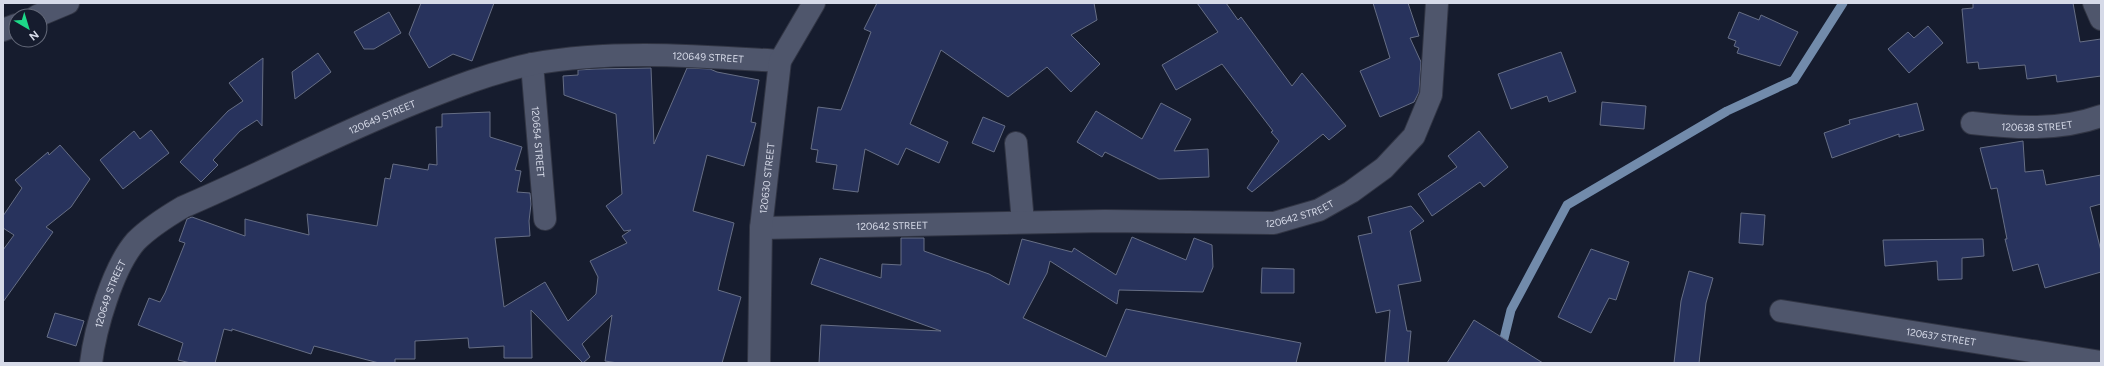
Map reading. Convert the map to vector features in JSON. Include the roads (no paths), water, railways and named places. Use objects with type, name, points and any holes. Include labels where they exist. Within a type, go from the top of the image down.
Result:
[{"type":"street","points":[[48,12],[68,3]]},
{"type":"street","name":"120630 STREET","points":[[759,363],[762,228],[780,61],[814,3]]},
{"type":"street","name":"120642 STREET","points":[[762,228],[877,227],[1023,222],[1274,223],[1319,210],[1351,192],[1384,168],[1414,136],[1431,95],[1437,3]]},
{"type":"street","points":[[2094,3],[2101,19]]},
{"type":"street","name":"120649 STREET","points":[[91,363],[93,345],[103,312],[120,267],[136,242],[159,221],[183,207],[373,120],[478,77],[532,64],[587,57],[660,54],[780,61]]},
{"type":"street","name":"120654 STREET","points":[[532,64],[546,219]]},
{"type":"street","name":"120638 STREET","points":[[1972,124],[2021,128],[2064,125],[2101,116]]},
{"type":"street","points":[[1016,143],[1023,222]]},
{"type":"street","name":"120637 STREET","points":[[1781,311],[2101,362]]},
{"type":"waterway","points":[[1498,363],[1511,310],[1567,205],[1727,111],[1794,80],[1843,3]]}]
